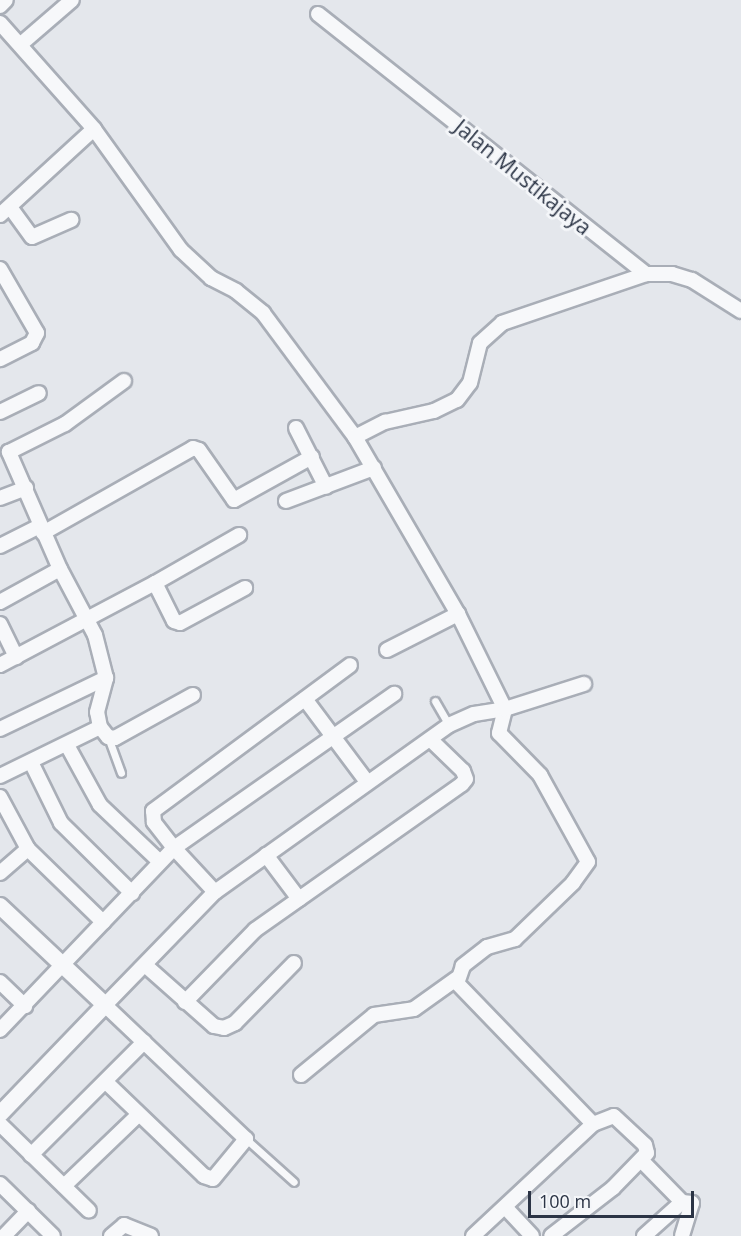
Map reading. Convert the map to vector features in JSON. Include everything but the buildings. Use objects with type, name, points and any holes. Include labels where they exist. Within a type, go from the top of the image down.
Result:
[{"type":"street","points":[[0,6],[6,0]]},
{"type":"street","points":[[21,44],[72,0]]},
{"type":"street","name":"Jalan Mustikajaya","points":[[318,14],[646,274]]},
{"type":"street","points":[[0,23],[94,129],[181,250],[211,278],[236,291],[263,313],[355,437],[458,614],[505,709],[499,733],[540,775],[582,850],[587,866],[515,939],[483,950],[463,966],[456,979],[414,1009],[374,1015],[301,1075]]},
{"type":"street","points":[[71,220],[32,237],[5,211],[94,129]]},
{"type":"street","points":[[0,269],[37,333],[32,343],[1,356]]},
{"type":"street","points":[[355,437],[385,422],[440,409],[456,400],[470,383],[480,343],[502,323],[646,274],[672,274],[692,280],[741,311]]},
{"type":"street","points":[[104,732],[98,712],[106,678],[88,618],[60,569],[9,451],[65,424],[124,381]]},
{"type":"street","points":[[0,412],[39,393]]},
{"type":"street","points":[[296,428],[326,487]]},
{"type":"street","points":[[0,546],[42,529],[193,448],[199,450],[234,500],[312,457]]},
{"type":"street","points":[[286,501],[374,468]]},
{"type":"street","points":[[0,498],[26,488]]},
{"type":"street","points":[[0,665],[239,536]]},
{"type":"street","points":[[0,602],[60,569]]},
{"type":"street","points":[[155,583],[174,621],[180,623],[245,588]]},
{"type":"street","points":[[387,650],[458,614]]},
{"type":"street","points":[[0,624],[16,657]]},
{"type":"street","points":[[215,892],[174,848],[154,822],[153,811],[350,665]]},
{"type":"street","points":[[0,729],[106,678]]},
{"type":"street","points":[[0,1114],[215,892],[367,782],[431,740],[448,725],[474,714],[505,709],[584,684]]},
{"type":"street","points":[[0,1030],[132,893],[159,861],[174,848],[394,694]]},
{"type":"street","points":[[0,776],[67,745],[104,732],[120,736],[193,695]]},
{"type":"street","points":[[305,699],[335,736],[367,782]]},
{"type":"street","points":[[185,1002],[251,933],[465,782],[463,771],[431,740]]},
{"type":"street","points":[[67,745],[100,805],[159,861]]},
{"type":"street","points":[[31,762],[61,823],[132,893]]},
{"type":"street","points":[[0,796],[28,849],[103,922]]},
{"type":"street","points":[[0,873],[28,849]]},
{"type":"street","points":[[266,855],[299,899]]},
{"type":"street","points":[[0,906],[246,1139],[215,1177],[209,1179],[138,1115],[107,1083]]},
{"type":"street","points":[[145,965],[214,1026],[230,1027],[294,963]]},
{"type":"street","points":[[456,979],[458,987],[593,1124]]},
{"type":"street","points":[[0,982],[25,1006]]},
{"type":"street","points":[[31,1155],[107,1083],[144,1042]]},
{"type":"street","points":[[64,1186],[138,1115]]},
{"type":"street","points":[[473,1236],[506,1208],[593,1124],[616,1117],[645,1145],[647,1153],[613,1188],[551,1236]]},
{"type":"street","points":[[0,1124],[88,1211]]},
{"type":"street","points":[[641,1160],[682,1202],[693,1207],[682,1236]]},
{"type":"street","points":[[0,1184],[28,1211],[37,1231],[53,1236]]},
{"type":"street","points":[[644,1236],[682,1202]]},
{"type":"street","points":[[506,1208],[532,1236]]},
{"type":"street","points":[[4,1236],[28,1211]]},
{"type":"street","points":[[111,1236],[124,1225],[151,1236]]},
{"type":"lane","points":[[435,701],[448,725]]},
{"type":"lane","points":[[104,732],[121,773]]},
{"type":"lane","points":[[246,1139],[294,1182]]}]
